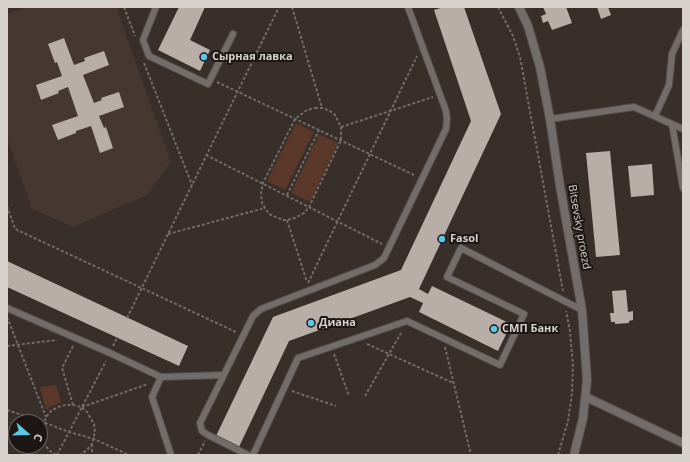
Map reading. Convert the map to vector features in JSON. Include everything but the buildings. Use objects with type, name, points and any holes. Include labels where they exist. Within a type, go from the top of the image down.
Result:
[{"type":"street","name":"Bitsevsky proezd","points":[[519,7],[528,26],[534,45],[550,119],[560,186],[582,310],[587,357],[587,380],[586,397],[574,455]]},
{"type":"street","points":[[586,397],[683,443]]},
{"type":"lane","points":[[156,7],[143,40],[149,56],[208,84],[232,34]]},
{"type":"lane","points":[[248,455],[202,431],[200,423],[252,316],[261,309],[375,265],[384,258],[446,129],[446,110],[408,7]]},
{"type":"lane","points":[[655,116],[669,85],[672,54],[683,30]]},
{"type":"lane","points":[[550,119],[634,107],[683,129]]},
{"type":"lane","points":[[672,124],[683,188]]},
{"type":"lane","points":[[252,455],[298,358],[407,321],[500,365],[524,314],[447,277],[462,248],[582,310]]},
{"type":"lane","points":[[7,308],[110,352],[160,379],[223,374]]},
{"type":"lane","points":[[160,379],[152,397],[171,455]]},
{"type":"path","points":[[124,7],[135,36]]},
{"type":"path","points":[[127,318],[279,7]]},
{"type":"path","points":[[292,7],[322,108]]},
{"type":"path","points":[[498,7],[513,36],[520,57],[570,338],[573,366],[572,393],[568,421],[558,455]]},
{"type":"path","points":[[287,220],[307,284],[422,45]]},
{"type":"path","points":[[142,58],[192,185]]},
{"type":"path","points":[[211,79],[422,179]]},
{"type":"path","points":[[341,127],[440,95]]},
{"type":"path","points":[[322,108],[330,110],[335,115],[341,127],[341,140],[309,207],[304,213],[295,218],[283,220],[269,214],[262,203],[263,184],[295,119],[307,110],[322,108]]},
{"type":"path","points":[[287,195],[319,130]]},
{"type":"path","points":[[206,154],[389,247]]},
{"type":"path","points":[[7,206],[15,229],[242,335]]},
{"type":"path","points":[[168,234],[265,208]]},
{"type":"path","points":[[7,317],[45,414]]},
{"type":"path","points":[[365,396],[407,321]]},
{"type":"path","points":[[442,337],[471,455]]},
{"type":"path","points":[[7,346],[77,338]]},
{"type":"path","points":[[73,405],[62,368],[77,338]]},
{"type":"path","points":[[48,449],[56,455],[70,432],[81,407],[117,338]]},
{"type":"path","points":[[355,339],[453,383]]},
{"type":"path","points":[[332,346],[349,396]]},
{"type":"path","points":[[81,407],[160,379]]},
{"type":"path","points":[[284,389],[336,406]]},
{"type":"path","points":[[48,415],[58,406],[65,405],[81,407],[87,412],[94,424],[94,439],[87,450],[80,455]]},
{"type":"path","points":[[7,410],[19,414]]},
{"type":"path","points":[[48,424],[94,439],[129,455]]},
{"type":"path","points":[[198,455],[208,435]]},
{"type":"path","points":[[92,444],[92,455]]},
{"type":"shaded area","points":[[26,7],[116,7],[171,162],[147,195],[73,227],[32,209],[7,138],[7,14]]},
{"type":"shaded area","points":[[296,123],[314,132],[285,190],[267,181]]},
{"type":"shaded area","points":[[319,134],[338,143],[310,202],[291,193]]},
{"type":"shaded area","points":[[56,385],[61,402],[46,410],[40,387]]},
{"type":"place","name":"Сырная лавка","points":[[204,57]]},
{"type":"place","name":"Fasol","points":[[442,239]]},
{"type":"place","name":"Диана","points":[[311,323]]},
{"type":"place","name":"СМП Банк","points":[[494,329]]}]
